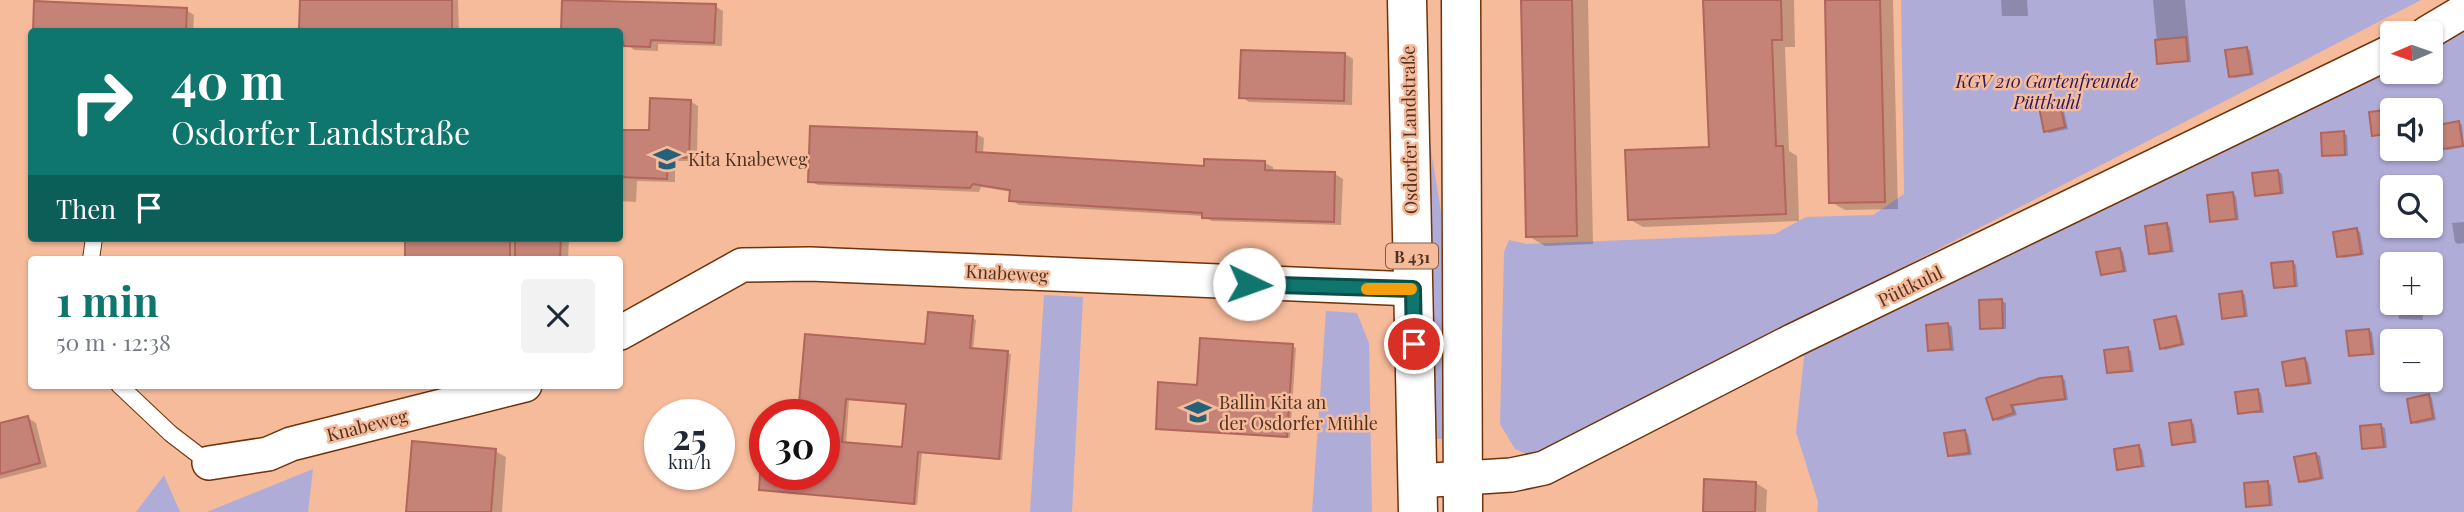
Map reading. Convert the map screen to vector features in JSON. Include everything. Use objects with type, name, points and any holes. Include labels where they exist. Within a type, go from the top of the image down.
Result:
[{"type":"main road","name":"Osdorfer Landstraße","points":[[1407,0],[1418,496]]},
{"type":"main road","name":"B 431","points":[[1461,0],[1462,495]]},
{"type":"street","points":[[2443,23],[2464,11]]},
{"type":"street","name":"Püttkuhl","points":[[1418,496],[1462,495],[1511,475],[1544,468],[1792,341],[2380,57]]},
{"type":"street","name":"Knabeweg","points":[[623,331],[742,265],[810,264],[1413,289]]},
{"type":"street","name":"Knabeweg","points":[[209,463],[268,454],[291,444],[510,389]]},
{"type":"lane","points":[[123,389],[171,434],[209,463]]},
{"type":"green space","name":"KGV 210 Gartenfreunde Püttkuhl","points":[[1901,0],[2421,0],[1884,277],[1881,299],[2380,58],[2380,84],[2443,84],[2443,25],[2464,12],[2464,512],[1817,512],[1818,502],[1796,432],[1808,320],[1531,456],[1515,449],[1500,424],[1504,252],[1509,240],[1527,244],[1775,234],[1806,217],[1873,215],[1904,194]]},
{"type":"green space","points":[[1426,74],[1430,144],[1441,212],[1443,439],[1435,439]]},
{"type":"green space","points":[[1044,295],[1083,297],[1072,512],[1030,512]]},
{"type":"green space","points":[[1326,311],[1357,313],[1369,343],[1372,512],[1312,512]]},
{"type":"green space","points":[[313,469],[308,512],[207,512]]},
{"type":"green space","points":[[164,475],[180,512],[136,512]]},
{"type":"building","points":[[300,0],[452,0],[452,28],[299,28]]},
{"type":"building","points":[[562,0],[716,4],[714,43],[651,40],[650,47],[624,46],[623,28],[561,28]]},
{"type":"building","points":[[1521,0],[1572,0],[1577,236],[1526,237]]},
{"type":"building","points":[[1703,0],[1781,0],[1782,40],[1772,40],[1776,146],[1783,146],[1786,214],[1628,220],[1625,150],[1709,147]]},
{"type":"building","points":[[1825,0],[1880,0],[1885,202],[1829,203]]},
{"type":"building","points":[[34,1],[187,8],[186,28],[33,28]]},
{"type":"building","points":[[2186,37],[2188,61],[2157,64],[2155,40]]},
{"type":"building","points":[[2247,47],[2251,74],[2229,77],[2225,50]]},
{"type":"building","points":[[1241,50],[1345,53],[1344,101],[1239,98]]},
{"type":"building","points":[[650,98],[691,100],[689,158],[668,157],[667,179],[623,177],[623,130],[649,130]]},
{"type":"building","points":[[2060,103],[2065,127],[2044,132],[2039,107]]},
{"type":"building","points":[[2380,111],[2380,135],[2372,136],[2369,112]]},
{"type":"building","points":[[2459,121],[2463,146],[2443,149],[2443,124]]},
{"type":"building","points":[[810,126],[977,132],[976,152],[1204,166],[1204,159],[1265,161],[1265,170],[1335,172],[1334,222],[1202,218],[1202,213],[1009,201],[1010,190],[973,184],[970,188],[808,182]]},
{"type":"building","points":[[2344,131],[2345,155],[2322,156],[2321,133]]},
{"type":"building","points":[[2278,170],[2281,193],[2255,196],[2252,173]]},
{"type":"building","points":[[2233,192],[2236,219],[2210,222],[2207,195]]},
{"type":"building","points":[[2167,223],[2171,251],[2149,254],[2145,226]]},
{"type":"building","points":[[2357,228],[2361,254],[2337,257],[2333,232]]},
{"type":"building","points":[[405,242],[510,242],[510,256],[405,256]]},
{"type":"building","points":[[515,242],[561,242],[560,256],[515,256]]},
{"type":"building","points":[[2120,248],[2124,271],[2101,275],[2096,252]]},
{"type":"building","points":[[2293,261],[2295,286],[2274,288],[2271,263]]},
{"type":"building","points":[[2242,291],[2245,316],[2222,319],[2219,294]]},
{"type":"building","points":[[2002,299],[2003,328],[1980,329],[1979,300]]},
{"type":"building","points":[[928,312],[973,316],[970,348],[1008,351],[999,459],[918,452],[914,504],[759,490],[840,490],[840,399],[799,399],[805,334],[925,344]],"holes":[[[846,399],[906,404],[902,447],[842,442]]]},
{"type":"building","points":[[2176,316],[2182,344],[2160,349],[2154,320]]},
{"type":"building","points":[[1948,323],[1951,349],[1928,351],[1926,325]]},
{"type":"building","points":[[2369,329],[2372,354],[2349,356],[2346,331]]},
{"type":"building","points":[[1200,338],[1293,344],[1287,437],[1156,429],[1158,382],[1197,385]]},
{"type":"building","points":[[2128,347],[2131,371],[2107,373],[2104,350]]},
{"type":"building","points":[[2305,358],[2309,383],[2286,386],[2282,362]]},
{"type":"building","points":[[2062,376],[2065,399],[2011,405],[2014,413],[1993,420],[1986,398],[2040,378]]},
{"type":"building","points":[[2258,389],[2261,411],[2238,414],[2235,392]]},
{"type":"building","points":[[2429,394],[2433,418],[2411,423],[2407,399]]},
{"type":"building","points":[[28,416],[40,463],[0,474],[0,423]]},
{"type":"building","points":[[2191,420],[2194,442],[2172,445],[2169,423]]},
{"type":"building","points":[[2381,424],[2384,447],[2362,449],[2360,426]]},
{"type":"building","points":[[1965,430],[1969,453],[1948,456],[1944,433]]},
{"type":"building","points":[[412,441],[496,449],[491,512],[406,512]]},
{"type":"building","points":[[2139,445],[2142,466],[2117,470],[2114,449]]},
{"type":"building","points":[[2316,453],[2321,478],[2299,482],[2294,457]]},
{"type":"building","points":[[1704,479],[1756,482],[1755,512],[1703,512]]},
{"type":"building","points":[[2268,481],[2270,505],[2246,507],[2244,483]]},
{"type":"slow traffic","points":[[1367,289],[1411,289]]},
{"type":"place","name":"Kita Knabeweg","points":[[667,159]]},
{"type":"place","name":"Ballin Kita an der Osdorfer Mühle","points":[[1198,412]]},
{"type":"route","points":[[1249,284],[1413,289],[1414,344]]}]
